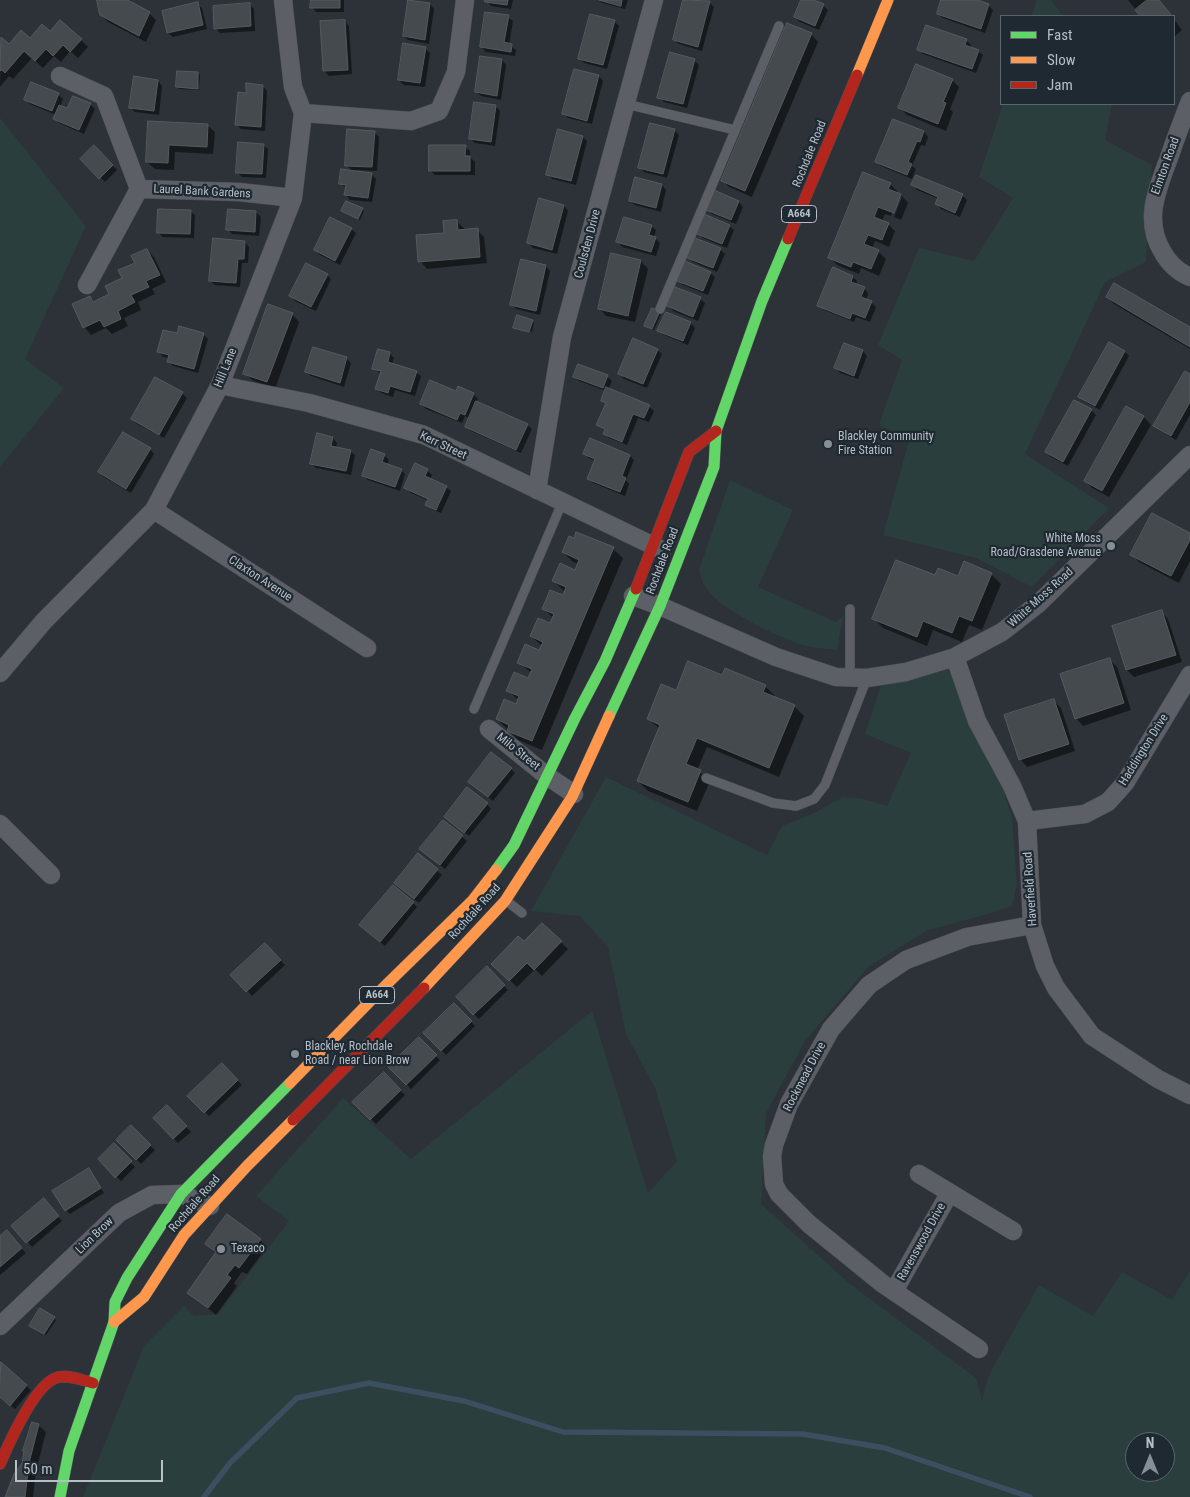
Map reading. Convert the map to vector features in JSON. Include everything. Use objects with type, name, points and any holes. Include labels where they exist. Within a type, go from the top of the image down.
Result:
[{"type":"main road","name":"Rochdale Road","points":[[114,1322],[144,1296],[184,1235],[247,1166],[396,1018],[505,901],[574,794],[660,606],[714,467],[716,430],[762,301],[888,0]]},
{"type":"main road","name":"Rochdale Road","points":[[60,1497],[69,1451],[114,1322],[115,1302],[123,1286],[181,1194],[386,985],[472,901],[514,845],[605,661],[690,452],[716,430]]},
{"type":"main road","points":[[0,1464],[28,1408],[54,1378],[70,1377],[93,1383]]},
{"type":"street","name":"Hill Lane","points":[[0,673],[44,621],[154,510],[220,385],[293,198],[303,113],[293,87],[283,0]]},
{"type":"street","points":[[303,113],[411,120],[439,111],[456,72],[465,0]]},
{"type":"street","name":"Coulsden Drive","points":[[537,490],[562,337],[654,0]]},
{"type":"street","name":"Laurel Bank Gardens","points":[[60,76],[104,96],[139,189],[239,192],[293,198]]},
{"type":"street","name":"Elmton Road","points":[[1190,101],[1156,193],[1152,220],[1157,243],[1166,259],[1182,274],[1190,277]]},
{"type":"street","points":[[86,285],[139,189]]},
{"type":"street","name":"Kerr Street","points":[[220,385],[309,402],[424,436],[652,546],[679,557]]},
{"type":"street","name":"White Moss Road","points":[[633,596],[776,657],[836,677],[867,678],[906,672],[956,657],[1002,632],[1038,604],[1190,456]]},
{"type":"street","name":"Claxton Avenue","points":[[154,510],[367,648]]},
{"type":"street","name":"Haverfield Road","points":[[956,657],[977,721],[1012,786],[1028,821],[1032,925],[1044,966],[1056,988],[1092,1036],[1158,1079],[1190,1095]]},
{"type":"street","name":"Haddington Drive","points":[[1028,821],[1085,814],[1108,802],[1125,783],[1190,675]]},
{"type":"street","name":"Milo Street","points":[[489,729],[547,776],[574,794]]},
{"type":"street","points":[[0,824],[51,875]]},
{"type":"street","name":"Rockmead Drive","points":[[979,1349],[894,1291],[809,1224],[779,1194],[774,1184],[772,1156],[774,1145],[789,1104],[831,1029],[869,985],[906,960],[950,943],[967,937],[1032,925]]},
{"type":"street","name":"Ravenswood Drive","points":[[919,1174],[949,1194],[1013,1231]]},
{"type":"street","name":"Lion Brow","points":[[0,1326],[119,1212],[152,1195],[181,1194],[210,1206]]},
{"type":"street","name":"Ravenswood Drive","points":[[894,1291],[949,1194]]},
{"type":"lane","points":[[660,309],[779,26]]},
{"type":"lane","points":[[626,104],[735,130]]},
{"type":"lane","points":[[474,708],[562,503]]},
{"type":"lane","points":[[850,609],[850,677]]},
{"type":"lane","points":[[706,778],[773,803],[796,806],[814,799],[825,785],[867,678]]},
{"type":"lane","points":[[505,901],[522,913]]},
{"type":"green space","points":[[1037,0],[1051,0],[1062,15],[1031,15]]},
{"type":"green space","points":[[1003,105],[1112,105],[1105,140],[1152,165],[1146,262],[1105,282],[1025,454],[1109,508],[1032,587],[976,558],[883,535],[909,441],[879,424],[902,360],[878,345],[919,248],[974,261],[1013,198],[979,177]]},
{"type":"green space","points":[[0,118],[86,226],[25,359],[64,388],[0,467]]},
{"type":"green space","points":[[730,480],[793,510],[758,587],[836,622],[843,616],[837,650],[803,645],[750,622],[714,597],[705,586],[699,570]]},
{"type":"green space","points":[[953,666],[970,727],[1003,789],[1012,818],[1017,884],[1012,906],[928,930],[869,966],[805,1041],[766,1113],[761,1204],[850,1284],[976,1378],[982,1401],[988,1377],[1039,1285],[1093,1316],[1122,1272],[1172,1300],[1190,1271],[1190,1497],[83,1497],[144,1346],[184,1306],[194,1316],[218,1314],[289,1221],[256,1196],[343,1098],[411,1159],[592,1011],[648,1193],[677,1161],[655,1088],[626,1034],[608,947],[580,916],[531,911],[606,777],[767,855],[782,826],[812,814],[843,797],[863,799],[887,806],[911,753],[865,734],[883,679]]},
{"type":"building","points":[[97,0],[128,0],[150,12],[139,36],[100,15]]},
{"type":"building","points":[[311,0],[340,0],[340,8],[310,8]]},
{"type":"building","points":[[408,0],[430,3],[425,40],[403,36]]},
{"type":"building","points":[[485,0],[508,0],[507,5],[485,2]]},
{"type":"building","points":[[599,0],[622,0],[621,6]]},
{"type":"building","points":[[683,0],[710,1],[698,47],[673,40]]},
{"type":"building","points":[[801,0],[814,0],[824,4],[815,26],[794,17]]},
{"type":"building","points":[[941,0],[978,0],[989,4],[981,29],[937,14]]},
{"type":"building","points":[[1147,0],[1159,0],[1171,15],[1139,15],[1135,10]]},
{"type":"building","points":[[198,2],[203,25],[167,33],[162,11]]},
{"type":"building","points":[[250,3],[251,26],[214,29],[213,6]]},
{"type":"building","points":[[485,12],[509,15],[504,42],[512,44],[511,52],[480,47]]},
{"type":"building","points":[[590,14],[615,20],[603,65],[578,59]]},
{"type":"building","points":[[60,20],[82,39],[70,52],[63,45],[53,56],[46,49],[35,61],[24,51],[5,73],[2,70],[0,71],[1,37],[9,44],[21,30],[30,38],[42,24],[50,31]]},
{"type":"building","points":[[345,20],[348,70],[323,71],[320,21]]},
{"type":"building","points":[[787,23],[812,33],[745,191],[721,181]]},
{"type":"building","points":[[926,25],[967,39],[965,45],[979,50],[972,69],[917,50]]},
{"type":"building","points":[[403,43],[426,47],[420,83],[398,80]]},
{"type":"building","points":[[670,52],[695,59],[683,104],[657,98]]},
{"type":"building","points":[[480,56],[502,59],[497,96],[475,92]]},
{"type":"building","points":[[916,64],[953,79],[943,102],[946,103],[938,124],[898,108]]},
{"type":"building","points":[[574,69],[599,75],[587,121],[562,114]]},
{"type":"building","points":[[177,71],[198,72],[198,89],[176,87]]},
{"type":"building","points":[[134,76],[158,80],[154,111],[129,108]]},
{"type":"building","points":[[31,82],[59,93],[52,111],[24,100]]},
{"type":"building","points":[[246,83],[263,85],[261,127],[235,125],[238,92],[246,93]]},
{"type":"building","points":[[73,96],[91,103],[79,130],[53,119],[59,105],[67,108]]},
{"type":"building","points":[[474,102],[496,105],[491,142],[469,139]]},
{"type":"building","points":[[893,119],[924,131],[920,142],[917,141],[908,162],[912,164],[907,175],[875,162]]},
{"type":"building","points":[[148,121],[208,124],[207,147],[169,145],[168,163],[146,162]]},
{"type":"building","points":[[650,123],[675,129],[663,174],[638,168]]},
{"type":"building","points":[[347,129],[375,131],[372,167],[345,166]]},
{"type":"building","points":[[558,129],[583,136],[571,181],[546,175]]},
{"type":"building","points":[[238,142],[264,144],[262,174],[236,173]]},
{"type":"building","points":[[94,145],[113,165],[99,179],[80,159]]},
{"type":"building","points":[[429,145],[466,145],[465,156],[470,156],[470,171],[429,171]]},
{"type":"building","points":[[341,169],[372,173],[368,198],[344,195],[346,185],[339,184]]},
{"type":"building","points":[[863,172],[891,183],[888,189],[901,194],[894,213],[878,207],[874,217],[889,223],[882,240],[868,235],[864,244],[879,250],[871,269],[853,262],[851,267],[828,258]]},
{"type":"building","points":[[916,175],[963,194],[955,213],[935,204],[938,197],[911,185]]},
{"type":"building","points":[[635,177],[662,184],[656,208],[629,201]]},
{"type":"building","points":[[714,190],[739,201],[731,220],[706,210]]},
{"type":"building","points":[[539,198],[564,205],[552,250],[527,243]]},
{"type":"building","points":[[346,201],[363,208],[358,219],[341,211]]},
{"type":"building","points":[[158,209],[191,210],[190,234],[157,233]]},
{"type":"building","points":[[228,209],[256,211],[255,232],[226,230]]},
{"type":"building","points":[[704,214],[730,225],[722,244],[697,234]]},
{"type":"building","points":[[330,217],[352,228],[335,261],[314,250]]},
{"type":"building","points":[[624,217],[652,225],[649,235],[656,237],[651,252],[616,242]]},
{"type":"building","points":[[457,220],[458,230],[478,228],[480,257],[418,262],[416,235],[444,233],[443,221]]},
{"type":"building","points":[[213,238],[245,241],[244,259],[238,259],[236,283],[209,281]]},
{"type":"building","points":[[695,238],[721,248],[713,268],[687,258]]},
{"type":"building","points":[[147,249],[160,275],[146,281],[149,287],[131,295],[135,302],[118,311],[121,319],[104,327],[100,320],[83,328],[72,304],[90,296],[93,302],[109,294],[105,286],[122,278],[118,270],[135,263],[131,256]]},
{"type":"building","points":[[611,253],[641,260],[628,316],[598,309]]},
{"type":"building","points":[[521,259],[546,265],[536,311],[510,305]]},
{"type":"building","points":[[685,261],[711,272],[703,291],[677,281]]},
{"type":"building","points":[[306,263],[328,274],[311,307],[289,296]]},
{"type":"building","points":[[833,267],[853,276],[851,282],[865,287],[861,297],[872,301],[865,318],[852,313],[850,319],[817,306]]},
{"type":"building","points":[[1114,283],[1190,327],[1190,347],[1106,297]]},
{"type":"building","points":[[675,287],[701,297],[693,317],[667,306]]},
{"type":"building","points":[[268,304],[293,313],[267,382],[243,374]]},
{"type":"building","points":[[652,308],[660,311],[652,329],[644,326]]},
{"type":"building","points":[[666,312],[691,322],[683,341],[657,331]]},
{"type":"building","points":[[517,315],[533,320],[529,332],[513,328]]},
{"type":"building","points":[[179,326],[204,333],[194,369],[167,362],[169,355],[157,352],[163,330],[177,333]]},
{"type":"building","points":[[633,338],[658,349],[643,384],[618,374]]},
{"type":"building","points":[[1109,342],[1125,351],[1095,406],[1078,397]]},
{"type":"building","points":[[844,343],[863,350],[854,376],[834,368]]},
{"type":"building","points":[[313,347],[347,357],[340,383],[305,372]]},
{"type":"building","points":[[378,349],[390,352],[388,362],[417,371],[410,392],[390,386],[388,393],[375,389],[381,371],[372,369]]},
{"type":"building","points":[[578,364],[608,375],[603,388],[573,377]]},
{"type":"building","points":[[1185,371],[1190,374],[1190,402],[1171,436],[1153,426]]},
{"type":"building","points":[[155,377],[183,392],[159,435],[131,419]]},
{"type":"building","points":[[430,380],[456,391],[458,386],[474,393],[465,415],[460,413],[457,420],[420,404]]},
{"type":"building","points":[[606,387],[650,405],[644,418],[633,414],[622,442],[603,434],[605,429],[596,425],[606,403],[601,401]]},
{"type":"building","points":[[1074,400],[1092,409],[1063,462],[1045,452]]},
{"type":"building","points":[[476,401],[528,424],[516,450],[465,427]]},
{"type":"building","points":[[1126,406],[1144,416],[1102,491],[1084,481]]},
{"type":"building","points":[[123,432],[151,448],[126,489],[98,472]]},
{"type":"building","points":[[317,433],[333,437],[331,446],[351,450],[346,471],[310,464]]},
{"type":"building","points":[[590,438],[630,455],[622,476],[626,478],[620,492],[587,479],[595,459],[583,454]]},
{"type":"building","points":[[371,449],[385,454],[382,462],[402,469],[395,487],[362,476]]},
{"type":"building","points":[[415,463],[428,469],[425,476],[447,486],[436,510],[425,505],[428,499],[404,488]]},
{"type":"building","points":[[1152,513],[1190,533],[1190,540],[1171,576],[1130,555]]},
{"type":"building","points":[[576,532],[614,547],[532,741],[507,731],[509,725],[496,719],[504,699],[516,704],[519,696],[506,691],[514,672],[528,678],[532,669],[517,663],[525,644],[539,650],[543,642],[530,636],[538,618],[550,623],[554,614],[542,609],[550,590],[563,595],[566,587],[552,581],[560,563],[575,570],[579,560],[562,552],[569,536],[574,538]]},
{"type":"building","points":[[896,560],[935,575],[938,568],[958,576],[964,561],[992,573],[972,621],[959,616],[952,633],[923,621],[917,637],[872,619]]},
{"type":"building","points":[[1162,610],[1176,655],[1126,670],[1112,626]]},
{"type":"building","points":[[1110,658],[1124,703],[1075,719],[1060,674]]},
{"type":"building","points":[[688,661],[722,675],[725,668],[766,685],[763,692],[795,705],[769,768],[697,738],[686,764],[701,770],[688,802],[637,781],[660,725],[647,719],[661,684],[676,690]]},
{"type":"building","points":[[1054,699],[1069,744],[1019,760],[1004,715]]},
{"type":"building","points":[[491,752],[512,768],[488,797],[468,782]]},
{"type":"building","points":[[467,787],[488,803],[464,833],[444,817]]},
{"type":"building","points":[[443,820],[463,835],[440,865],[419,849]]},
{"type":"building","points":[[418,853],[438,869],[414,899],[394,883]]},
{"type":"building","points":[[393,885],[414,902],[380,942],[359,925]]},
{"type":"building","points":[[542,923],[562,941],[534,970],[527,963],[509,981],[491,964],[518,936],[524,941]]},
{"type":"building","points":[[265,943],[281,960],[246,992],[230,975]]},
{"type":"building","points":[[487,966],[505,985],[473,1015],[456,997]]},
{"type":"building","points":[[454,1003],[472,1021],[441,1051],[423,1033]]},
{"type":"building","points":[[419,1037],[437,1055],[406,1085],[388,1067]]},
{"type":"building","points":[[222,1063],[238,1080],[204,1113],[187,1096]]},
{"type":"building","points":[[384,1072],[401,1090],[370,1120],[352,1102]]},
{"type":"building","points":[[167,1105],[187,1126],[173,1139],[153,1118]]},
{"type":"building","points":[[131,1125],[151,1145],[136,1160],[116,1140]]},
{"type":"building","points":[[114,1143],[132,1161],[115,1178],[98,1159]]},
{"type":"building","points":[[89,1168],[101,1188],[65,1211],[52,1191]]},
{"type":"building","points":[[44,1198],[59,1216],[26,1243],[11,1226]]},
{"type":"building","points":[[227,1214],[261,1239],[239,1268],[235,1265],[227,1275],[231,1278],[208,1308],[187,1293],[216,1252],[205,1244]]},
{"type":"building","points":[[7,1230],[22,1248],[0,1267],[0,1236]]},
{"type":"building","points":[[40,1308],[55,1317],[44,1334],[29,1326]]},
{"type":"building","points":[[1,1362],[27,1385],[10,1406],[0,1397]]},
{"type":"building","points":[[32,1422],[39,1424],[29,1463],[25,1497],[5,1497],[14,1474],[22,1463],[23,1451]]},
{"type":"waterway","points":[[204,1497],[230,1463],[297,1398],[369,1383],[464,1401],[563,1432],[803,1434],[885,1448],[1030,1497]]},
{"type":"traffic: fast","points":[[609,716],[660,606],[714,467],[716,431],[762,301],[788,239]]},
{"type":"traffic: fast","points":[[496,870],[514,845],[575,718],[605,661],[636,589]]},
{"type":"traffic: fast","points":[[60,1497],[69,1451],[114,1322],[115,1302],[127,1278],[181,1194],[290,1083]]},
{"type":"traffic: slow","points":[[857,75],[888,0]]},
{"type":"traffic: slow","points":[[424,988],[505,901],[572,797],[609,716]]},
{"type":"traffic: slow","points":[[290,1083],[472,901],[496,870]]},
{"type":"traffic: slow","points":[[114,1322],[144,1297],[184,1235],[247,1166],[293,1120]]},
{"type":"traffic: jam","points":[[788,239],[857,75]]},
{"type":"traffic: jam","points":[[636,589],[689,452],[716,431]]},
{"type":"traffic: jam","points":[[293,1120],[424,988]]},
{"type":"traffic: jam","points":[[0,1464],[24,1414],[41,1389],[50,1381],[59,1377],[67,1377],[93,1383]]},
{"type":"place","name":"Blackley Community Fire Station","points":[[828,444]]},
{"type":"place","name":"White Moss Road/Grasdene Avenue","points":[[1111,546]]},
{"type":"place","name":"Blackley, Rochdale Road / near Lion Brow","points":[[295,1054]]},
{"type":"place","name":"Texaco","points":[[221,1249]]}]
